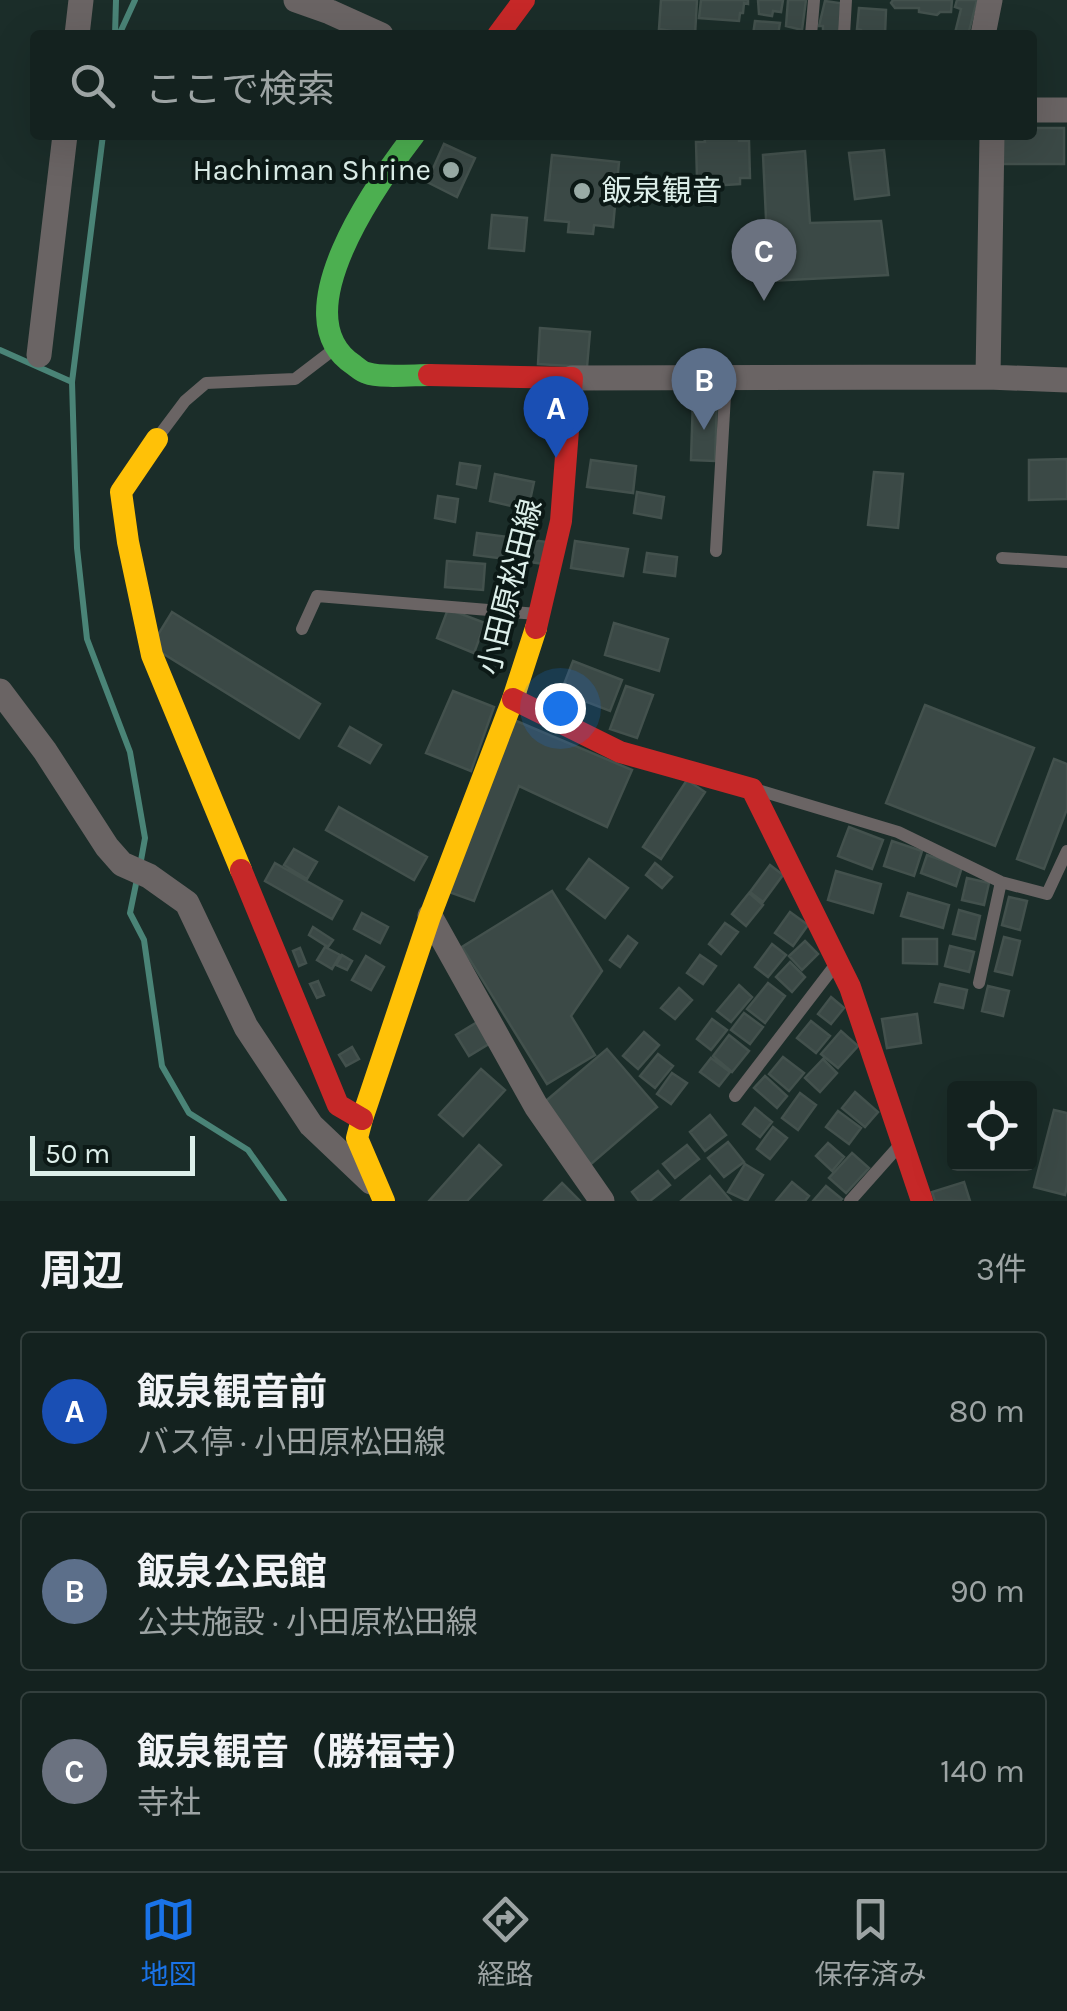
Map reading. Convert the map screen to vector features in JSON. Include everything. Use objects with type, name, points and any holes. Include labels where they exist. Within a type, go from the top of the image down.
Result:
[{"type":"street","points":[[78,30],[81,0]]},
{"type":"street","points":[[296,0],[370,30]]},
{"type":"street","points":[[985,30],[990,0]]},
{"type":"street","points":[[502,30],[522,1]]},
{"type":"street","points":[[1037,110],[1067,110]]},
{"type":"street","points":[[39,355],[64,140]]},
{"type":"street","points":[[410,140],[386,170],[359,216],[330,282],[326,320],[335,348],[368,374],[572,378],[988,376],[1067,380]]},
{"type":"street","points":[[988,376],[992,140]]},
{"type":"street","name":"小田原松田線","points":[[382,1195],[358,1138],[362,1119],[430,916],[513,699],[540,614],[561,521],[572,378]]},
{"type":"street","points":[[157,440],[122,492],[128,542],[152,655],[338,1106],[362,1119]]},
{"type":"street","points":[[0,691],[45,750],[107,847],[122,864],[149,876],[187,903],[246,1027],[311,1125],[382,1195]]},
{"type":"street","points":[[513,699],[620,752],[752,788],[850,987],[922,1201]]},
{"type":"street","points":[[430,916],[536,1106],[602,1201]]},
{"type":"lane","points":[[811,30],[814,0]]},
{"type":"lane","points":[[844,30],[846,0]]},
{"type":"lane","points":[[157,440],[185,401],[206,383],[295,379],[335,348]]},
{"type":"lane","points":[[716,551],[726,378]]},
{"type":"lane","points":[[1002,558],[1067,562]]},
{"type":"lane","points":[[302,629],[317,596],[540,614]]},
{"type":"lane","points":[[752,788],[898,832],[1001,882],[1047,894],[1067,851]]},
{"type":"lane","points":[[978,983],[1001,882]]},
{"type":"lane","points":[[735,1096],[837,962]]},
{"type":"lane","points":[[850,1201],[903,1141]]},
{"type":"building","points":[[661,0],[697,0],[695,30],[659,29]]},
{"type":"building","points":[[701,0],[748,0],[748,4],[744,3],[739,21],[699,18]]},
{"type":"building","points":[[758,0],[783,0],[781,12],[773,11],[772,16],[759,14]]},
{"type":"building","points":[[788,0],[806,0],[802,30],[786,26]]},
{"type":"building","points":[[893,0],[952,0],[951,12],[937,15],[919,12],[919,8],[895,8]]},
{"type":"building","points":[[957,0],[977,0],[969,30],[956,30],[961,9],[955,7]]},
{"type":"building","points":[[825,1],[846,4],[839,30],[823,30],[819,26]]},
{"type":"building","points":[[859,8],[886,10],[885,30],[857,29]]},
{"type":"building","points":[[755,21],[780,23],[779,30],[754,30]]},
{"type":"building","points":[[1037,128],[1064,128],[1064,164],[996,164],[996,140],[1037,140]]},
{"type":"building","points":[[749,141],[750,178],[740,178],[740,184],[709,185],[709,178],[697,178],[696,142]]},
{"type":"building","name":"Hachiman Shrine","points":[[444,144],[475,158],[457,197],[427,182]]},
{"type":"building","points":[[884,150],[889,195],[855,199],[849,153]]},
{"type":"building","points":[[805,151],[810,223],[881,221],[888,275],[769,281],[763,155]]},
{"type":"building","name":"飯泉観音","points":[[552,155],[619,162],[613,227],[594,225],[593,234],[568,232],[569,222],[545,220]]},
{"type":"building","points":[[492,215],[527,218],[524,251],[489,248]]},
{"type":"building","points":[[540,328],[590,332],[587,367],[538,364]]},
{"type":"building","points":[[693,398],[717,399],[715,461],[691,460]]},
{"type":"building","points":[[1067,459],[1067,499],[1029,500],[1029,460]]},
{"type":"building","points":[[591,460],[636,466],[633,493],[587,487]]},
{"type":"building","points":[[460,463],[480,466],[476,488],[457,484]]},
{"type":"building","points":[[874,472],[903,474],[898,528],[868,525]]},
{"type":"building","points":[[495,474],[534,482],[528,510],[490,501]]},
{"type":"building","points":[[637,492],[664,497],[661,518],[634,513]]},
{"type":"building","points":[[438,496],[458,499],[455,522],[435,518]]},
{"type":"building","points":[[477,533],[547,542],[545,564],[474,555]]},
{"type":"building","points":[[575,541],[628,549],[623,576],[571,568]]},
{"type":"building","points":[[647,553],[677,557],[675,576],[644,572]]},
{"type":"building","points":[[447,561],[485,564],[483,590],[445,587]]},
{"type":"building","points":[[448,609],[485,623],[474,653],[437,638]]},
{"type":"building","points":[[172,612],[320,704],[299,738],[151,646]]},
{"type":"building","points":[[614,623],[668,639],[659,671],[605,655]]},
{"type":"building","points":[[573,661],[622,680],[610,711],[561,692]]},
{"type":"building","points":[[626,686],[653,695],[637,738],[610,729]]},
{"type":"building","points":[[453,691],[494,707],[471,771],[426,753]]},
{"type":"building","points":[[925,705],[1034,748],[995,846],[886,803]]},
{"type":"building","points":[[514,720],[632,770],[607,827],[519,786],[474,901],[449,892]]},
{"type":"building","points":[[350,727],[381,745],[370,763],[339,746]]},
{"type":"building","points":[[1054,759],[1067,764],[1067,809],[1044,869],[1017,859]]},
{"type":"building","points":[[687,780],[705,792],[661,859],[643,847]]},
{"type":"building","points":[[339,807],[427,857],[414,880],[326,830]]},
{"type":"building","points":[[849,827],[883,840],[872,869],[838,856]]},
{"type":"building","points":[[892,841],[922,851],[914,876],[884,866]]},
{"type":"building","points":[[294,849],[317,862],[307,879],[284,865]]},
{"type":"building","points":[[927,855],[962,867],[956,886],[921,873]]},
{"type":"building","points":[[589,859],[628,888],[605,918],[567,889]]},
{"type":"building","points":[[275,863],[342,901],[332,919],[265,881]]},
{"type":"building","points":[[655,863],[672,877],[662,888],[646,875]]},
{"type":"building","points":[[770,865],[783,875],[763,902],[750,892]]},
{"type":"building","points":[[836,871],[881,884],[873,913],[828,900]]},
{"type":"building","points":[[967,878],[989,883],[984,905],[962,900]]},
{"type":"building","points":[[552,891],[602,971],[571,1016],[595,1055],[547,1084],[462,947]]},
{"type":"building","points":[[749,893],[763,905],[746,926],[732,914]]},
{"type":"building","points":[[908,893],[949,905],[943,928],[901,916]]},
{"type":"building","points":[[1009,897],[1027,901],[1020,930],[1002,925]]},
{"type":"building","points":[[959,910],[980,916],[975,939],[953,934]]},
{"type":"building","points":[[790,912],[808,925],[793,946],[775,933]]},
{"type":"building","points":[[362,913],[388,927],[380,943],[354,929]]},
{"type":"building","points":[[725,923],[738,932],[721,954],[709,944]]},
{"type":"building","points":[[313,927],[333,940],[328,947],[309,935]]},
{"type":"building","points":[[628,936],[637,943],[620,967],[610,960]]},
{"type":"building","points":[[1004,937],[1020,941],[1012,975],[995,971]]},
{"type":"building","points":[[903,939],[937,939],[937,964],[903,963]]},
{"type":"building","points":[[805,941],[818,954],[802,970],[789,956]]},
{"type":"building","points":[[772,944],[786,955],[768,977],[755,967]]},
{"type":"building","points":[[950,946],[974,952],[969,972],[945,966]]},
{"type":"building","points":[[325,947],[340,955],[332,969],[317,960]]},
{"type":"building","points":[[300,948],[306,963],[299,966],[293,951]]},
{"type":"building","points":[[342,955],[352,961],[347,970],[336,965]]},
{"type":"building","points":[[700,955],[716,966],[703,984],[687,973]]},
{"type":"building","points":[[366,956],[384,967],[371,990],[352,980]]},
{"type":"building","points":[[790,962],[805,977],[792,992],[776,977]]},
{"type":"building","points":[[318,981],[324,995],[317,998],[310,984]]},
{"type":"building","points":[[768,983],[785,996],[765,1023],[747,1009]]},
{"type":"building","points":[[940,984],[967,990],[963,1008],[935,1002]]},
{"type":"building","points":[[739,985],[752,997],[731,1022],[717,1011]]},
{"type":"building","points":[[988,986],[1009,991],[1003,1016],[982,1011]]},
{"type":"building","points":[[679,988],[692,1000],[675,1019],[661,1008]]},
{"type":"building","points":[[831,997],[844,1008],[831,1024],[818,1014]]},
{"type":"building","points":[[744,1013],[763,1027],[750,1044],[731,1030]]},
{"type":"building","points":[[917,1014],[921,1043],[887,1048],[882,1019]]},
{"type":"building","points":[[712,1019],[727,1030],[711,1050],[697,1039]]},
{"type":"building","points":[[479,1021],[492,1042],[469,1056],[456,1035]]},
{"type":"building","points":[[811,1021],[830,1036],[816,1053],[797,1038]]},
{"type":"building","points":[[841,1031],[858,1046],[838,1068],[821,1054]]},
{"type":"building","points":[[644,1032],[659,1045],[638,1069],[623,1056]]},
{"type":"building","points":[[729,1035],[749,1051],[732,1072],[713,1056]]},
{"type":"building","points":[[352,1047],[359,1059],[346,1066],[339,1055]]},
{"type":"building","points":[[607,1049],[657,1107],[591,1164],[540,1106]]},
{"type":"building","points":[[658,1054],[673,1066],[655,1088],[640,1076]]},
{"type":"building","points":[[783,1057],[804,1073],[789,1091],[769,1074]]},
{"type":"building","points":[[711,1058],[730,1072],[719,1086],[700,1072]]},
{"type":"building","points":[[823,1059],[837,1073],[820,1092],[805,1078]]},
{"type":"building","points":[[481,1069],[505,1090],[463,1136],[439,1115]]},
{"type":"building","points":[[672,1073],[687,1083],[671,1104],[657,1094]]},
{"type":"building","points":[[765,1076],[787,1096],[777,1108],[754,1088]]},
{"type":"building","points":[[855,1092],[878,1112],[865,1127],[842,1108]]},
{"type":"building","points":[[800,1093],[816,1105],[798,1130],[782,1118]]},
{"type":"building","points":[[755,1108],[772,1122],[760,1137],[743,1124]]},
{"type":"building","points":[[1054,1110],[1067,1113],[1065,1195],[1034,1187]]},
{"type":"building","points":[[838,1111],[861,1128],[849,1144],[826,1127]]},
{"type":"building","points":[[710,1115],[726,1135],[705,1151],[690,1132]]},
{"type":"building","points":[[773,1127],[787,1138],[770,1159],[757,1149]]},
{"type":"building","points":[[728,1142],[744,1162],[724,1177],[708,1158]]},
{"type":"building","points":[[828,1143],[844,1157],[832,1171],[816,1156]]},
{"type":"building","points":[[479,1145],[501,1165],[467,1201],[429,1201]]},
{"type":"building","points":[[687,1145],[699,1159],[675,1178],[663,1164]]},
{"type":"building","points":[[852,1153],[869,1168],[846,1193],[829,1178]]},
{"type":"building","points":[[745,1164],[763,1175],[747,1201],[728,1192]]},
{"type":"building","points":[[658,1171],[670,1185],[650,1201],[639,1201],[632,1192]]},
{"type":"building","points":[[710,1176],[731,1201],[681,1201]]},
{"type":"building","points":[[792,1182],[809,1196],[805,1201],[776,1201]]},
{"type":"building","points":[[964,1182],[970,1201],[935,1201],[932,1192]]},
{"type":"building","points":[[562,1183],[580,1201],[544,1201]]},
{"type":"building","points":[[826,1186],[842,1199],[813,1201]]},
{"type":"waterway","points":[[115,30],[116,0]]},
{"type":"waterway","points":[[121,30],[135,0]]},
{"type":"waterway","points":[[102,140],[72,382],[77,548],[87,639],[130,752],[145,838],[140,866]]},
{"type":"waterway","points":[[0,350],[72,382]]},
{"type":"waterway","points":[[137,879],[130,913],[144,940],[162,1066],[189,1113],[248,1150],[284,1201]]},
{"type":"traffic: fast","points":[[410,140],[379,184],[343,250],[331,284],[327,315],[334,343],[362,371],[372,375],[429,375]]},
{"type":"traffic: slow","points":[[157,439],[121,492],[128,542],[152,655],[241,870]]},
{"type":"traffic: slow","points":[[384,1201],[357,1138],[362,1119],[430,916],[536,628]]},
{"type":"traffic: jam","points":[[502,30],[524,0]]},
{"type":"traffic: jam","points":[[429,375],[572,378],[561,521],[536,628]]},
{"type":"traffic: jam","points":[[513,699],[620,752],[752,789],[850,987],[922,1201]]},
{"type":"traffic: jam","points":[[241,870],[338,1105],[362,1119]]},
{"type":"place","name":"Hachiman Shrine","points":[[451,170]]},
{"type":"place","name":"飯泉観音","points":[[582,191]]},
{"type":"place","name":"飯泉観音（勝福寺）","points":[[764,301]]},
{"type":"place","name":"飯泉公民館","points":[[704,430]]},
{"type":"place","name":"飯泉観音前","points":[[556,458]]}]
